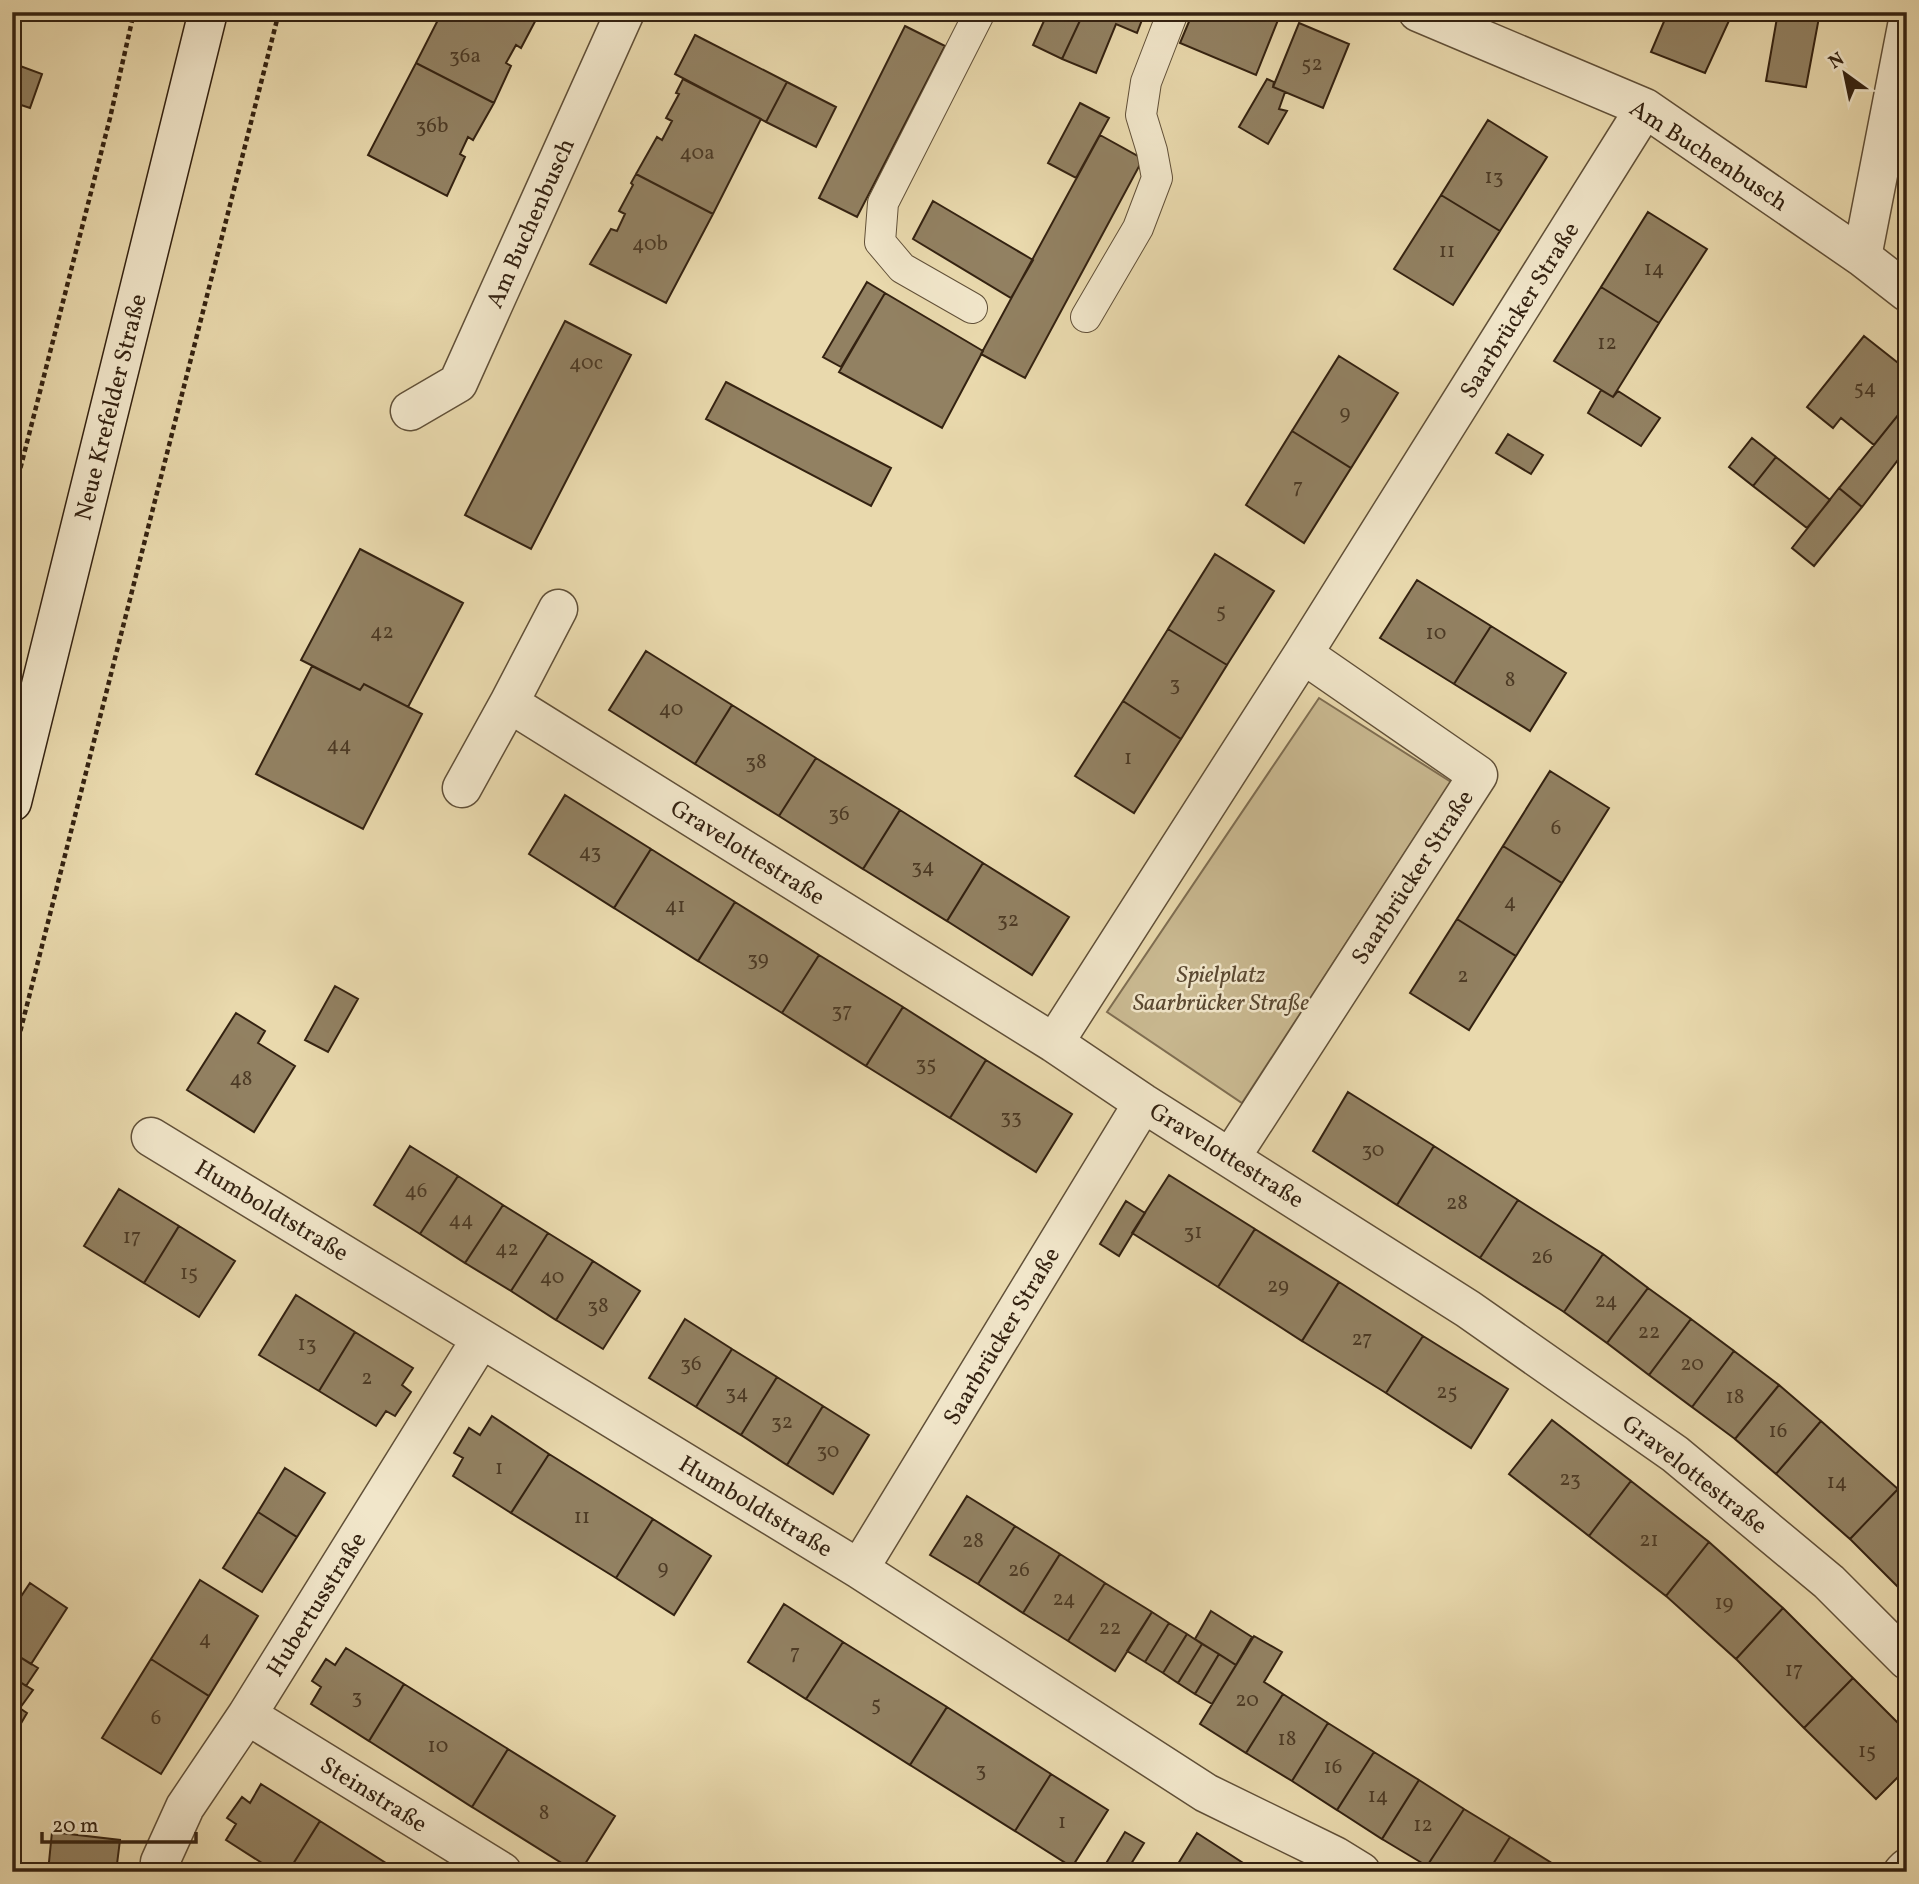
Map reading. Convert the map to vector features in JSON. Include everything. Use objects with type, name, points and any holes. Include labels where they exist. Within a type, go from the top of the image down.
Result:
[{"type":"street","name":"Neue Krefelder Straße","points":[[12,802],[208,12]]},
{"type":"street","name":"Am Buchenbusch","points":[[410,411],[458,383],[625,12]]},
{"type":"street","name":"Am Buchenbusch","points":[[1418,12],[1645,108],[1862,257],[1907,292]]},
{"type":"street","points":[[1862,257],[1907,26]]},
{"type":"street","name":"Saarbrücker Straße","points":[[1055,1043],[1303,654],[1645,108]]},
{"type":"street","points":[[462,788],[558,609]]},
{"type":"street","name":"Saarbrücker Straße","points":[[1231,1157],[1478,775],[1303,654]]},
{"type":"street","name":"Gravelottestraße","points":[[509,703],[1055,1043],[1143,1103],[1468,1309],[1675,1454],[1829,1582],[1907,1660]]},
{"type":"street","name":"Saarbrücker Straße","points":[[859,1569],[1143,1103]]},
{"type":"street","name":"Humboldtstraße","points":[[151,1137],[859,1569],[1206,1793],[1341,1867]]},
{"type":"street","name":"Hubertusstraße","points":[[159,1872],[160,1862],[185,1807],[247,1715],[481,1339]]},
{"type":"street","name":"Steinstraße","points":[[247,1715],[502,1872]]},
{"type":"lane","points":[[972,308],[902,268],[880,242],[883,203],[980,12]]},
{"type":"lane","points":[[1086,317],[1138,228],[1157,178],[1141,115],[1146,82],[1174,12]]},
{"type":"path","points":[[12,501],[110,118],[134,12]]},
{"type":"path","points":[[12,1064],[279,12]]},
{"type":"green space","name":"Spielplatz Saarbrücker Straße","points":[[1319,698],[1451,782],[1242,1103],[1107,1012]]},
{"type":"building","points":[[442,12],[540,12],[521,48],[516,45],[506,63],[511,66],[494,103],[416,63]]},
{"type":"building","points":[[1048,12],[1084,12],[1062,59],[1033,45]]},
{"type":"building","points":[[1084,12],[1145,12],[1137,33],[1116,24],[1096,73],[1062,59]]},
{"type":"building","points":[[1193,12],[1273,12],[1280,15],[1256,75],[1180,43]]},
{"type":"building","points":[[1668,12],[1733,12],[1705,73],[1651,52]]},
{"type":"building","points":[[1778,12],[1820,12],[1806,87],[1766,81]]},
{"type":"building","points":[[1299,23],[1349,44],[1323,108],[1273,87]]},
{"type":"building","points":[[905,26],[945,46],[857,217],[819,198]]},
{"type":"building","points":[[695,35],[787,82],[766,122],[675,74]]},
{"type":"building","points":[[12,63],[42,74],[30,108],[12,102]]},
{"type":"building","points":[[416,63],[494,103],[473,140],[468,137],[460,154],[465,157],[447,196],[368,155]]},
{"type":"building","points":[[683,79],[761,119],[713,214],[636,174],[657,137],[662,140],[672,121],[666,118],[679,94],[676,93]]},
{"type":"building","points":[[1267,79],[1274,82],[1273,87],[1285,92],[1279,109],[1287,111],[1268,144],[1239,127]]},
{"type":"building","points":[[787,82],[836,107],[816,147],[766,122]]},
{"type":"building","points":[[1080,103],[1109,118],[1076,178],[1048,163]]},
{"type":"building","points":[[1488,120],[1547,157],[1500,231],[1441,195]]},
{"type":"building","points":[[1100,135],[1143,159],[1025,378],[981,354]]},
{"type":"building","points":[[636,174],[713,214],[666,303],[590,264],[611,229],[617,231],[625,214],[619,211]]},
{"type":"building","points":[[1441,195],[1500,231],[1453,305],[1394,269]]},
{"type":"building","points":[[933,201],[1033,260],[1011,298],[913,239]]},
{"type":"building","points":[[1648,212],[1707,249],[1659,323],[1601,287]]},
{"type":"building","points":[[867,282],[885,293],[841,367],[823,357]]},
{"type":"building","points":[[1601,287],[1659,323],[1613,397],[1554,361]]},
{"type":"building","points":[[885,293],[983,351],[942,428],[839,372]]},
{"type":"building","points":[[565,321],[631,355],[531,549],[465,515]]},
{"type":"building","points":[[1864,336],[1907,370],[1907,404],[1874,445],[1841,418],[1833,428],[1807,407]]},
{"type":"building","points":[[1339,356],[1398,393],[1351,468],[1292,431]]},
{"type":"building","points":[[726,382],[891,468],[871,506],[706,419]]},
{"type":"building","points":[[1601,390],[1613,397],[1618,391],[1660,418],[1641,446],[1588,413]]},
{"type":"building","points":[[1907,404],[1907,461],[1901,456],[1862,507],[1839,488]]},
{"type":"building","points":[[1292,431],[1351,468],[1304,543],[1246,505]]},
{"type":"building","points":[[1508,434],[1543,455],[1531,474],[1496,453]]},
{"type":"building","points":[[1752,438],[1776,457],[1753,486],[1729,467]]},
{"type":"building","points":[[1776,457],[1830,500],[1807,528],[1753,486]]},
{"type":"building","points":[[1839,488],[1862,507],[1814,566],[1792,548]]},
{"type":"building","points":[[360,549],[463,603],[408,707],[364,684],[360,690],[301,660]]},
{"type":"building","points":[[1215,554],[1274,591],[1227,665],[1168,629]]},
{"type":"building","points":[[1417,580],[1491,626],[1454,684],[1380,638]]},
{"type":"building","points":[[1491,626],[1566,673],[1530,731],[1454,684]]},
{"type":"building","points":[[1168,629],[1227,665],[1181,739],[1123,701]]},
{"type":"building","points":[[646,651],[732,705],[695,764],[609,710]]},
{"type":"building","points":[[312,666],[360,690],[364,684],[422,714],[363,829],[256,774]]},
{"type":"building","points":[[1123,701],[1181,739],[1134,813],[1075,776]]},
{"type":"building","points":[[732,705],[816,758],[779,816],[695,764]]},
{"type":"building","points":[[816,758],[900,810],[863,869],[779,816]]},
{"type":"building","points":[[1550,771],[1609,808],[1562,883],[1503,846]]},
{"type":"building","points":[[565,795],[651,849],[614,908],[529,854]]},
{"type":"building","points":[[900,810],[983,863],[947,921],[863,869]]},
{"type":"building","points":[[1503,846],[1562,883],[1516,956],[1457,919]]},
{"type":"building","points":[[651,849],[735,902],[698,961],[614,908]]},
{"type":"building","points":[[983,863],[1069,917],[1032,975],[947,921]]},
{"type":"building","points":[[735,902],[819,955],[782,1013],[698,961]]},
{"type":"building","points":[[1457,919],[1516,956],[1469,1030],[1410,993]]},
{"type":"building","points":[[819,955],[903,1007],[866,1066],[782,1013]]},
{"type":"building","points":[[335,986],[358,999],[328,1052],[305,1040]]},
{"type":"building","points":[[903,1007],[986,1060],[950,1118],[866,1066]]},
{"type":"building","points":[[236,1013],[265,1031],[258,1043],[295,1066],[254,1132],[187,1090]]},
{"type":"building","points":[[986,1060],[1072,1114],[1036,1172],[950,1118]]},
{"type":"building","points":[[1348,1092],[1434,1146],[1397,1205],[1313,1151]]},
{"type":"building","points":[[410,1146],[458,1176],[420,1234],[374,1205]]},
{"type":"building","points":[[1434,1146],[1518,1200],[1480,1258],[1397,1205]]},
{"type":"building","points":[[1169,1175],[1255,1229],[1218,1287],[1132,1233]]},
{"type":"building","points":[[458,1176],[503,1205],[465,1263],[420,1234]]},
{"type":"building","points":[[119,1189],[179,1226],[144,1283],[84,1246]]},
{"type":"building","points":[[1518,1200],[1603,1254],[1564,1312],[1480,1258]]},
{"type":"building","points":[[1126,1201],[1145,1213],[1119,1256],[1100,1244]]},
{"type":"building","points":[[503,1205],[548,1233],[511,1291],[465,1263]]},
{"type":"building","points":[[179,1226],[235,1261],[199,1317],[144,1283]]},
{"type":"building","points":[[1255,1229],[1339,1282],[1302,1341],[1218,1287]]},
{"type":"building","points":[[548,1233],[593,1261],[556,1320],[511,1291]]},
{"type":"building","points":[[1603,1254],[1648,1288],[1607,1343],[1564,1312]]},
{"type":"building","points":[[593,1261],[640,1291],[603,1349],[556,1320]]},
{"type":"building","points":[[1339,1282],[1423,1336],[1386,1393],[1302,1341]]},
{"type":"building","points":[[1648,1288],[1691,1319],[1649,1375],[1607,1343]]},
{"type":"building","points":[[296,1295],[355,1332],[319,1391],[259,1355]]},
{"type":"building","points":[[685,1319],[732,1349],[696,1407],[649,1378]]},
{"type":"building","points":[[1691,1319],[1734,1351],[1692,1407],[1649,1375]]},
{"type":"building","points":[[355,1332],[413,1368],[402,1385],[411,1392],[395,1416],[386,1411],[376,1426],[319,1391]]},
{"type":"building","points":[[1423,1336],[1508,1389],[1471,1448],[1386,1393]]},
{"type":"building","points":[[732,1349],[777,1377],[741,1435],[696,1407]]},
{"type":"building","points":[[1734,1351],[1779,1385],[1735,1439],[1692,1407]]},
{"type":"building","points":[[777,1377],[823,1406],[787,1465],[741,1435]]},
{"type":"building","points":[[1779,1385],[1821,1421],[1776,1474],[1735,1439]]},
{"type":"building","points":[[823,1406],[869,1435],[833,1494],[787,1465]]},
{"type":"building","points":[[492,1416],[549,1454],[511,1513],[453,1476],[463,1458],[454,1453],[469,1428],[480,1435]]},
{"type":"building","points":[[1552,1420],[1631,1481],[1589,1536],[1509,1474]]},
{"type":"building","points":[[1821,1421],[1898,1489],[1850,1539],[1776,1474]]},
{"type":"building","points":[[549,1454],[653,1519],[616,1578],[511,1513]]},
{"type":"building","points":[[285,1468],[325,1493],[297,1537],[258,1512]]},
{"type":"building","points":[[1631,1481],[1709,1542],[1666,1596],[1589,1536]]},
{"type":"building","points":[[1898,1489],[1907,1498],[1907,1596],[1850,1539]]},
{"type":"building","points":[[967,1496],[1015,1526],[978,1584],[930,1555]]},
{"type":"building","points":[[258,1512],[297,1537],[262,1592],[223,1568]]},
{"type":"building","points":[[653,1519],[711,1556],[674,1615],[616,1578]]},
{"type":"building","points":[[1015,1526],[1060,1554],[1023,1613],[978,1584]]},
{"type":"building","points":[[1709,1542],[1783,1608],[1736,1659],[1666,1596]]},
{"type":"building","points":[[1060,1554],[1105,1583],[1068,1641],[1023,1613]]},
{"type":"building","points":[[200,1580],[258,1616],[209,1696],[151,1659]]},
{"type":"building","points":[[30,1583],[67,1608],[31,1664],[12,1652],[12,1610]]},
{"type":"building","points":[[1105,1583],[1152,1612],[1115,1671],[1068,1641]]},
{"type":"building","points":[[784,1604],[843,1642],[806,1699],[748,1662]]},
{"type":"building","points":[[1783,1608],[1853,1678],[1804,1728],[1736,1659]]},
{"type":"building","points":[[1211,1611],[1252,1637],[1236,1665],[1195,1639]]},
{"type":"building","points":[[1152,1612],[1169,1623],[1145,1662],[1127,1651]]},
{"type":"building","points":[[1169,1623],[1187,1634],[1163,1673],[1145,1662]]},
{"type":"building","points":[[1187,1634],[1202,1644],[1178,1683],[1163,1673]]},
{"type":"building","points":[[1254,1636],[1282,1652],[1264,1682],[1283,1694],[1246,1753],[1200,1724]]},
{"type":"building","points":[[843,1642],[947,1707],[910,1765],[806,1699]]},
{"type":"building","points":[[1202,1644],[1219,1654],[1195,1694],[1178,1683]]},
{"type":"building","points":[[346,1648],[404,1684],[369,1741],[311,1704],[321,1687],[312,1681],[326,1659],[335,1665]]},
{"type":"building","points":[[12,1652],[38,1668],[26,1686],[12,1677]]},
{"type":"building","points":[[1219,1654],[1236,1665],[1212,1704],[1195,1694]]},
{"type":"building","points":[[151,1659],[209,1696],[161,1774],[102,1738]]},
{"type":"building","points":[[12,1677],[33,1690],[20,1708],[12,1703]]},
{"type":"building","points":[[1853,1678],[1907,1732],[1907,1768],[1876,1799],[1804,1728]]},
{"type":"building","points":[[404,1684],[508,1749],[472,1807],[369,1741]]},
{"type":"building","points":[[1283,1694],[1328,1723],[1292,1781],[1246,1753]]},
{"type":"building","points":[[12,1703],[27,1713],[16,1732],[12,1730]]},
{"type":"building","points":[[947,1707],[1051,1774],[1015,1831],[910,1765]]},
{"type":"building","points":[[1328,1723],[1374,1752],[1337,1810],[1292,1781]]},
{"type":"building","points":[[508,1749],[615,1816],[580,1872],[472,1807]]},
{"type":"building","points":[[1374,1752],[1419,1780],[1382,1839],[1337,1810]]},
{"type":"building","points":[[1051,1774],[1108,1810],[1072,1867],[1015,1831]]},
{"type":"building","points":[[1419,1780],[1464,1809],[1427,1866],[1382,1839]]},
{"type":"building","points":[[261,1784],[320,1821],[288,1872],[276,1872],[226,1840],[236,1824],[227,1818],[242,1797],[250,1803]]},
{"type":"building","points":[[1464,1809],[1510,1837],[1488,1872],[1436,1872],[1427,1866]]},
{"type":"building","points":[[320,1821],[400,1872],[288,1872]]},
{"type":"building","points":[[52,1832],[120,1840],[116,1872],[48,1872]]},
{"type":"building","points":[[1125,1832],[1144,1843],[1126,1872],[1104,1872],[1102,1870]]},
{"type":"building","points":[[1197,1833],[1257,1872],[1173,1872]]},
{"type":"building","points":[[1510,1837],[1555,1865],[1551,1872],[1488,1872]]}]
